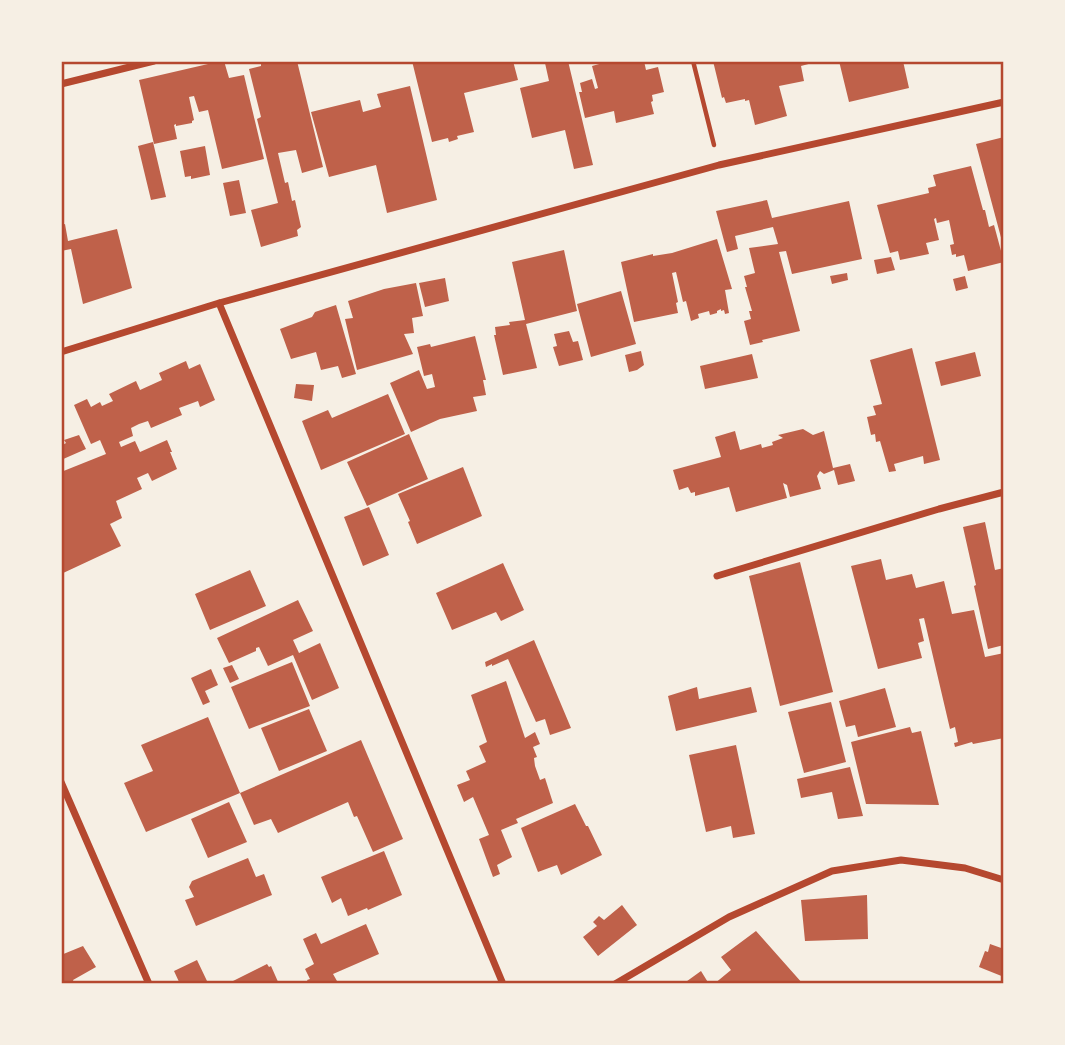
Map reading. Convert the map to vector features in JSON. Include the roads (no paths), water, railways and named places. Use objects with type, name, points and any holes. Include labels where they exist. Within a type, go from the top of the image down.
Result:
[{"type":"street","points":[[61,84],[154,61]]},
{"type":"street","points":[[61,352],[219,303],[719,165],[1004,102]]},
{"type":"street","points":[[219,303],[503,984]]},
{"type":"street","points":[[717,576],[1004,492]]},
{"type":"street","points":[[61,782],[149,984]]},
{"type":"street","points":[[615,984],[729,917],[832,870],[901,860],[965,868],[1004,880]]}]
